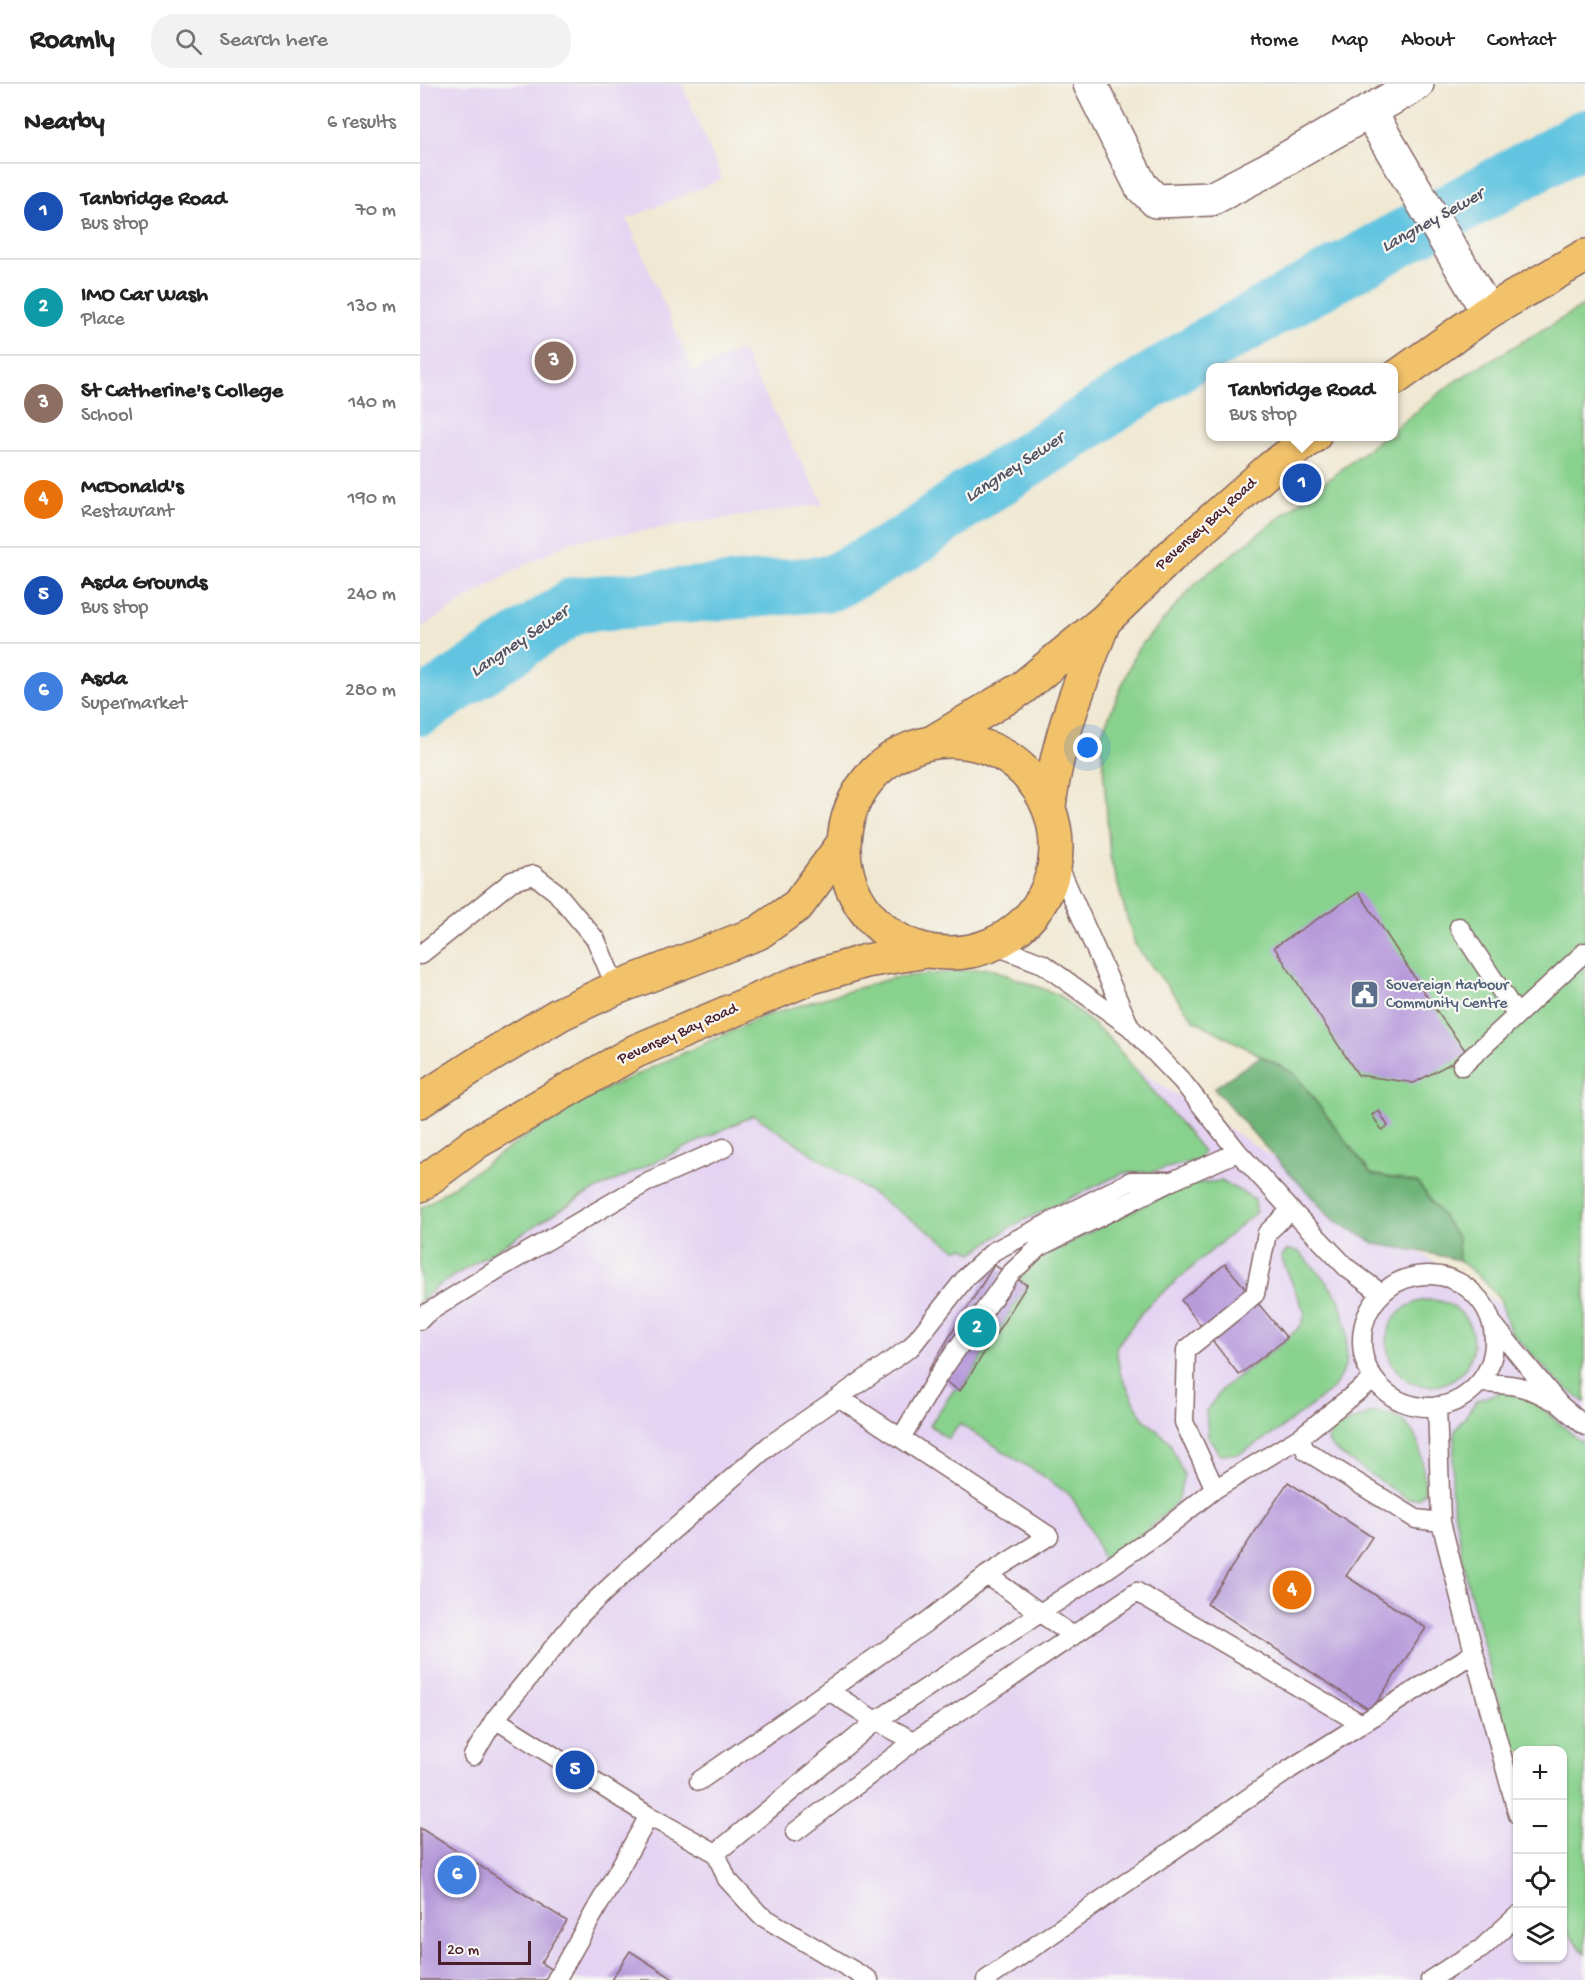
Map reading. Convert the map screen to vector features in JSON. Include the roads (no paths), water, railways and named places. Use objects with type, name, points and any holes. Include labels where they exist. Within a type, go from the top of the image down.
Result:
[{"type":"main road","points":[[1398,376],[1488,312],[1585,256]]},
{"type":"main road","name":"Pevensey Bay Road","points":[[932,742],[1017,693],[1105,620],[1172,555],[1271,468],[1307,441]]},
{"type":"main road","name":"Pevensey Bay Road","points":[[1049,806],[1053,772],[1071,704],[1105,620]]},
{"type":"main road","points":[[932,742],[975,743],[1003,754],[1026,773],[1049,806],[1054,827],[1056,858],[1048,885],[1035,910],[1015,930],[991,944],[967,951],[927,951],[903,942],[886,932],[862,908],[847,878],[843,844],[848,813],[862,785],[885,762],[913,747],[932,742]]},
{"type":"main road","points":[[420,1101],[560,1014],[616,988],[758,933],[798,905],[843,844]]},
{"type":"main road","name":"Pevensey Bay Road","points":[[420,1185],[477,1143],[636,1051],[812,977],[866,961],[927,951]]},
{"type":"street","points":[[1090,84],[1142,186],[1156,201],[1211,199],[1265,171],[1417,84]]},
{"type":"street","points":[[1369,111],[1488,312]]},
{"type":"lane","points":[[1056,858],[1130,1027]]},
{"type":"lane","points":[[420,955],[512,881],[534,875],[556,892],[596,940],[616,988]]},
{"type":"lane","points":[[1459,927],[1517,1015]]},
{"type":"lane","points":[[991,944],[1043,964],[1130,1027],[1182,1081],[1238,1152],[1291,1210],[1347,1268],[1382,1294]]},
{"type":"lane","points":[[1462,1066],[1585,952]]},
{"type":"lane","points":[[420,1320],[495,1271],[650,1181],[724,1148]]},
{"type":"lane","points":[[901,1438],[938,1376],[1010,1275],[1039,1247],[1172,1181],[1238,1152]]},
{"type":"lane","points":[[473,1756],[495,1719],[580,1615],[634,1564],[770,1445],[911,1347],[967,1276],[994,1251],[1131,1181],[1172,1181]]},
{"type":"lane","points":[[1215,1489],[1184,1422],[1186,1350],[1255,1294],[1267,1233],[1291,1210]]},
{"type":"lane","points":[[1493,1324],[1495,1345],[1491,1365],[1480,1383],[1468,1394],[1454,1402],[1422,1407],[1393,1397],[1373,1379],[1364,1358],[1362,1341],[1365,1324],[1371,1308],[1382,1294],[1398,1283],[1416,1276],[1436,1275],[1455,1281],[1472,1291],[1485,1306],[1493,1324],[1559,1404],[1585,1426]]},
{"type":"lane","points":[[716,1853],[876,1721],[1041,1614],[1158,1534],[1215,1489],[1299,1438],[1373,1379]]},
{"type":"lane","points":[[1480,1383],[1512,1384],[1531,1389],[1559,1404]]},
{"type":"lane","points":[[699,1781],[925,1623],[987,1575],[1049,1536],[840,1398]]},
{"type":"lane","points":[[1437,1406],[1441,1522],[1514,1800]]},
{"type":"lane","points":[[1299,1438],[1306,1451],[1416,1519],[1441,1522]]},
{"type":"lane","points":[[987,1575],[1073,1636]]},
{"type":"lane","points":[[795,1832],[914,1741],[1137,1592],[1360,1723]]},
{"type":"lane","points":[[986,1980],[1271,1782],[1360,1723],[1474,1653]]},
{"type":"lane","points":[[829,1691],[876,1721],[914,1741]]},
{"type":"lane","points":[[495,1719],[649,1816],[716,1853],[727,1879],[760,1915],[869,1980]]},
{"type":"lane","points":[[556,1980],[649,1816]]},
{"type":"lane","points":[[1430,1980],[1481,1949],[1513,1920]]},
{"type":"waterway","name":"Langney Sewer","points":[[420,708],[575,605],[832,583],[911,540],[971,496],[1211,343],[1585,137]]},
{"type":"place","name":"St Catherine's College","points":[[554,361]]},
{"type":"place","name":"Tanbridge Road","points":[[1302,483]]},
{"type":"place","name":"Sovereign Harbour Community Centre","points":[[1365,995]]},
{"type":"place","name":"IMO Car Wash","points":[[977,1328]]},
{"type":"place","name":"McDonald's","points":[[1292,1590]]},
{"type":"place","name":"Asda Grounds","points":[[575,1770]]},
{"type":"place","name":"Asda","points":[[457,1875]]}]
